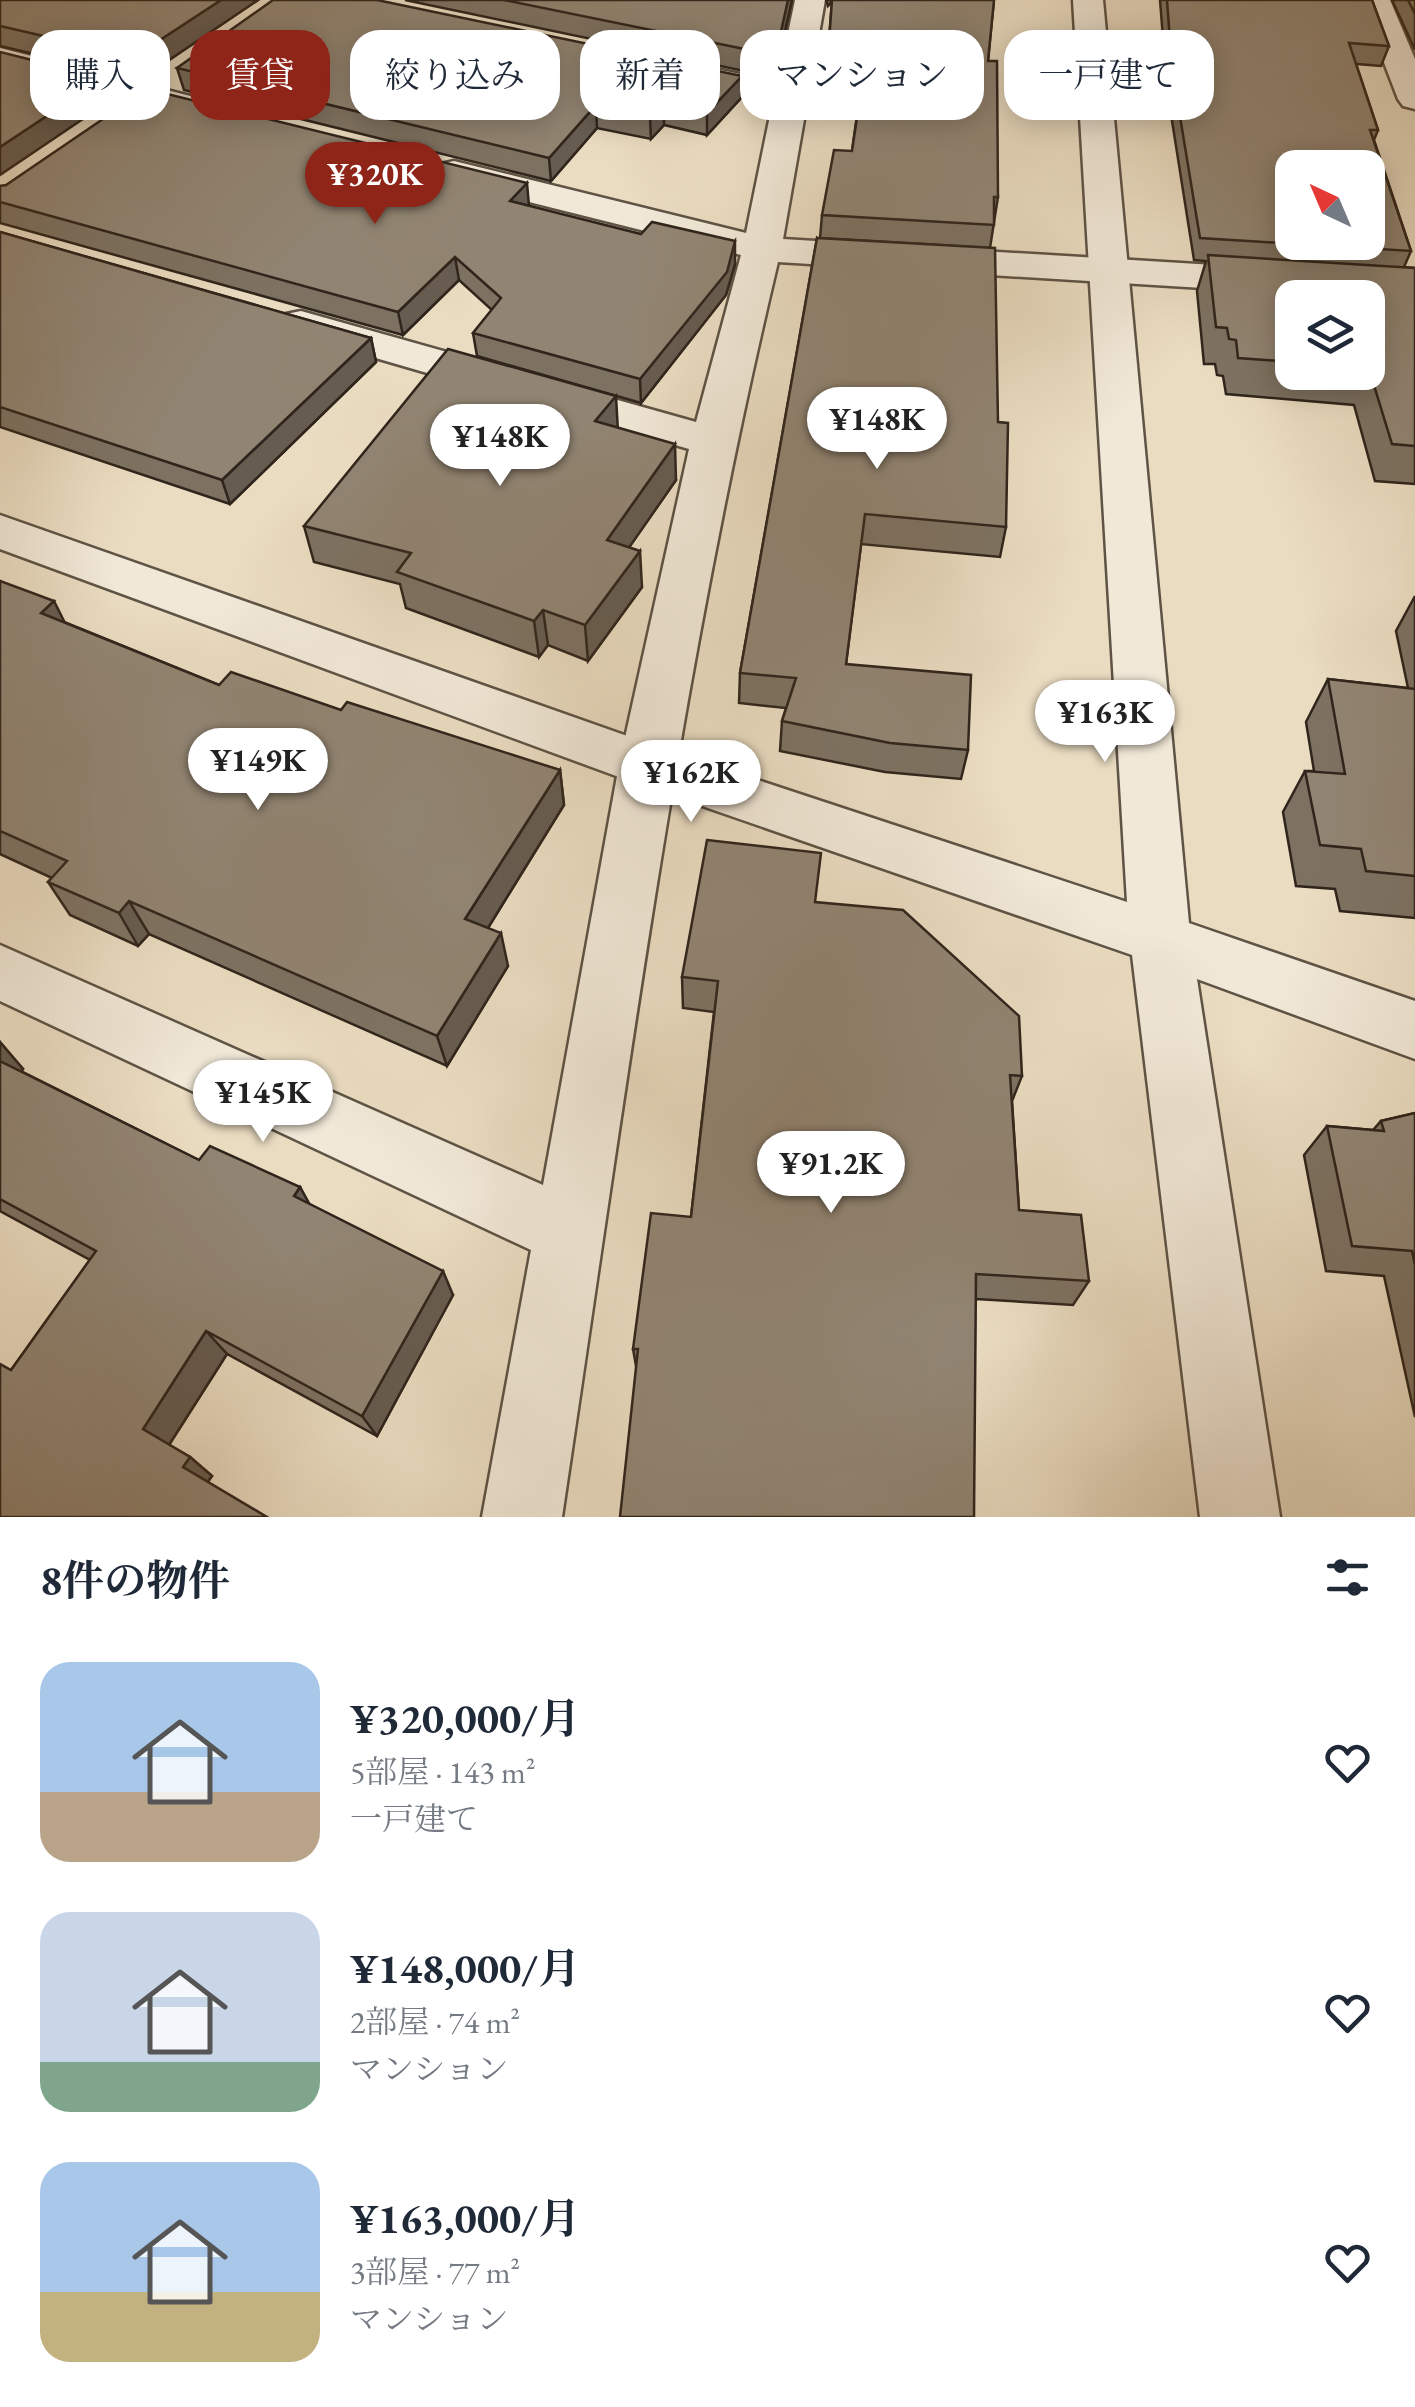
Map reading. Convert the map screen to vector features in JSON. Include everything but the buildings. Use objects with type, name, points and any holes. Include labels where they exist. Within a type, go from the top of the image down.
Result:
[{"type":"street","points":[[804,30],[810,0]]},
{"type":"street","points":[[1088,0],[1160,939],[1240,1517]]},
{"type":"street","points":[[1375,0],[1415,100]]},
{"type":"street","points":[[0,58],[30,63]]},
{"type":"street","points":[[104,126],[113,120]]},
{"type":"street","points":[[522,1517],[647,765],[713,441],[762,249],[787,120]]},
{"type":"street","points":[[417,163],[762,249],[1415,289]]},
{"type":"street","points":[[262,312],[713,441]]},
{"type":"street","points":[[0,531],[647,765],[1415,1030]]},
{"type":"street","points":[[0,972],[567,1231]]}]
